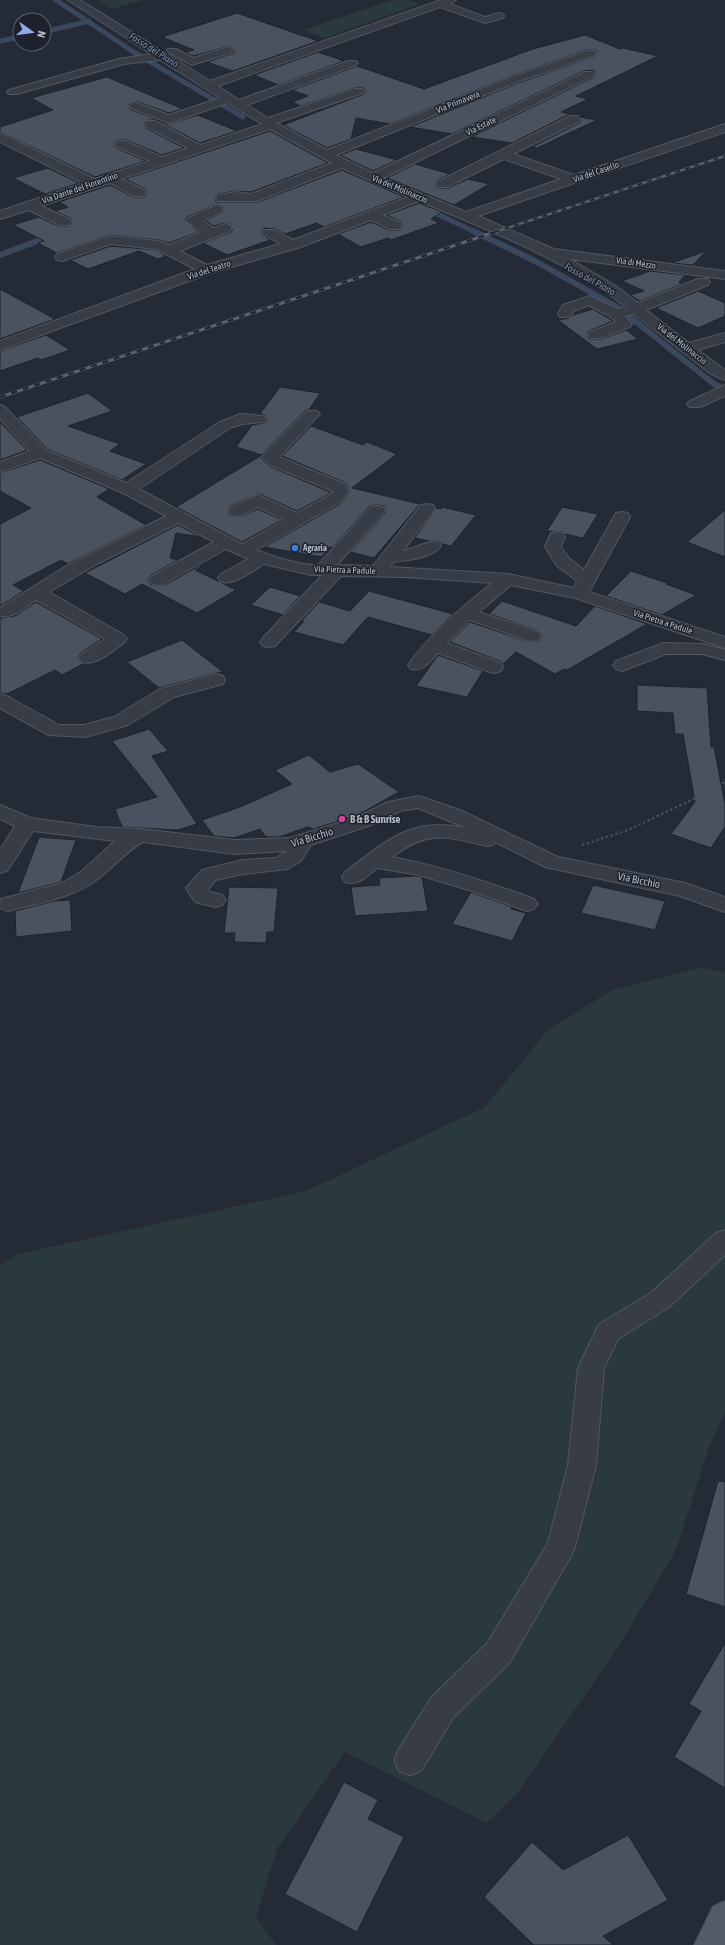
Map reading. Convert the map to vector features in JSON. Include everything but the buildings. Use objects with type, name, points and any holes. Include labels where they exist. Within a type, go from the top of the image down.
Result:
[{"type":"street","name":"Via del Molinaccio","points":[[73,0],[159,55],[210,85],[228,101],[326,156],[373,178],[547,251],[611,289],[634,310],[688,348],[716,371],[725,376]]},
{"type":"street","points":[[421,0],[442,3],[485,20],[499,16]]},
{"type":"street","points":[[210,85],[442,3]]},
{"type":"street","points":[[13,92],[122,61],[142,59],[171,51],[192,62],[229,50]]},
{"type":"street","name":"Via Primavera","points":[[326,156],[513,80],[591,53]]},
{"type":"street","points":[[151,124],[352,63]]},
{"type":"street","name":"Via Estate","points":[[373,178],[589,74]]},
{"type":"street","name":"Via Dante del Fiorentino","points":[[0,215],[199,149],[359,91]]},
{"type":"street","points":[[174,104],[203,108]]},
{"type":"street","points":[[135,106],[169,119]]},
{"type":"street","points":[[443,184],[574,119]]},
{"type":"street","points":[[137,122],[151,124],[199,149]]},
{"type":"street","name":"Via del Casello","points":[[466,216],[725,128]]},
{"type":"street","points":[[0,137],[94,184]]},
{"type":"street","points":[[121,144],[160,162]]},
{"type":"street","points":[[502,154],[572,179]]},
{"type":"street","points":[[169,250],[219,231],[193,221],[236,196],[252,198],[343,163]]},
{"type":"street","points":[[110,178],[139,193]]},
{"type":"street","name":"Via del Teatro","points":[[0,346],[206,270],[292,245],[419,197]]},
{"type":"street","points":[[30,205],[69,218],[47,199]]},
{"type":"street","points":[[372,215],[395,226]]},
{"type":"street","points":[[269,233],[292,245]]},
{"type":"street","points":[[314,237],[332,245]]},
{"type":"street","points":[[62,258],[110,240],[159,245],[206,270]]},
{"type":"street","name":"Via di Mezzo","points":[[547,251],[621,261],[723,271]]},
{"type":"street","points":[[588,276],[603,266],[621,261]]},
{"type":"street","points":[[617,314],[634,310],[703,282]]},
{"type":"street","points":[[565,314],[568,308],[590,300],[617,314],[625,324],[595,335]]},
{"type":"street","points":[[694,331],[711,342]]},
{"type":"street","points":[[688,348],[725,337]]},
{"type":"street","points":[[695,404],[722,392]]},
{"type":"street","name":"Via Pietra a Padule","points":[[0,410],[40,453],[127,489],[180,516],[225,543],[262,558],[282,564],[330,570],[378,571],[393,565],[583,587],[725,643]]},
{"type":"street","points":[[242,551],[333,500],[341,492],[339,487],[276,462],[270,457],[312,414]]},
{"type":"street","points":[[127,489],[225,425],[240,419],[259,419]]},
{"type":"street","points":[[0,467],[40,453]]},
{"type":"street","points":[[237,511],[258,500],[297,520]]},
{"type":"street","points":[[383,590],[393,565],[427,509]]},
{"type":"street","points":[[269,642],[330,570],[377,511]]},
{"type":"street","points":[[6,612],[104,551],[180,516]]},
{"type":"street","points":[[558,537],[553,547],[583,587],[622,517]]},
{"type":"street","points":[[158,580],[225,543]]},
{"type":"street","points":[[393,565],[433,546]]},
{"type":"street","points":[[227,578],[262,558]]},
{"type":"street","points":[[417,665],[466,614],[508,579]]},
{"type":"street","points":[[36,592],[118,639],[88,658]]},
{"type":"street","points":[[466,614],[532,636]]},
{"type":"street","points":[[434,646],[494,667]]},
{"type":"street","points":[[622,665],[664,648],[703,649],[725,655]]},
{"type":"street","points":[[0,700],[55,731],[85,731],[121,721],[167,693],[216,680]]},
{"type":"street","name":"Via Bicchio","points":[[0,811],[28,824],[96,833],[141,835],[235,847],[291,844],[364,821],[395,806],[419,802],[455,815],[552,862],[685,890],[725,906]]},
{"type":"street","points":[[0,866],[28,824]]},
{"type":"street","points":[[352,877],[398,843],[429,831],[460,834],[518,845]]},
{"type":"street","points":[[8,904],[32,899],[69,888],[89,876],[123,844],[141,835]]},
{"type":"street","points":[[215,900],[202,897],[197,888],[209,875],[243,867],[280,864],[294,856],[302,840]]},
{"type":"street","points":[[375,861],[421,869],[480,886],[526,904]]},
{"type":"street","points":[[410,1760],[442,1708],[499,1652],[561,1547],[582,1465],[591,1368],[608,1332],[660,1300],[725,1240]]},
{"type":"path","points":[[580,845],[594,842],[632,828],[702,795],[714,794],[720,791],[725,781]]},
{"type":"shaded area","points":[[98,0],[144,0],[111,9]]},
{"type":"shaded area","points":[[393,0],[408,0],[421,4],[324,38],[303,30]]},
{"type":"shaded area","points":[[701,967],[725,973],[725,1412],[709,1447],[676,1550],[618,1647],[517,1794],[487,1823],[345,1752],[277,1849],[256,1917],[276,1945],[0,1945],[0,1265],[18,1254],[306,1191],[485,1107],[547,1031],[610,991]]},
{"type":"waterway","name":"Fosso del Piano","points":[[56,0],[88,21]]},
{"type":"waterway","points":[[52,30],[88,21]]},
{"type":"waterway","name":"Fosso del Piano","points":[[88,21],[132,51],[243,117]]},
{"type":"waterway","points":[[0,41],[12,39]]},
{"type":"waterway","name":"Fosso del Piano","points":[[429,210],[475,232]]},
{"type":"waterway","name":"Fosso del Piano","points":[[473,231],[535,261],[619,308],[714,384],[725,389]]},
{"type":"waterway","points":[[0,255],[51,236]]},
{"type":"railway","points":[[495,232],[725,156]]},
{"type":"railway","points":[[0,397],[495,232]]},
{"type":"place","name":"Agraria","points":[[295,548]]},
{"type":"place","name":"B & B Sunrise","points":[[342,819]]}]
